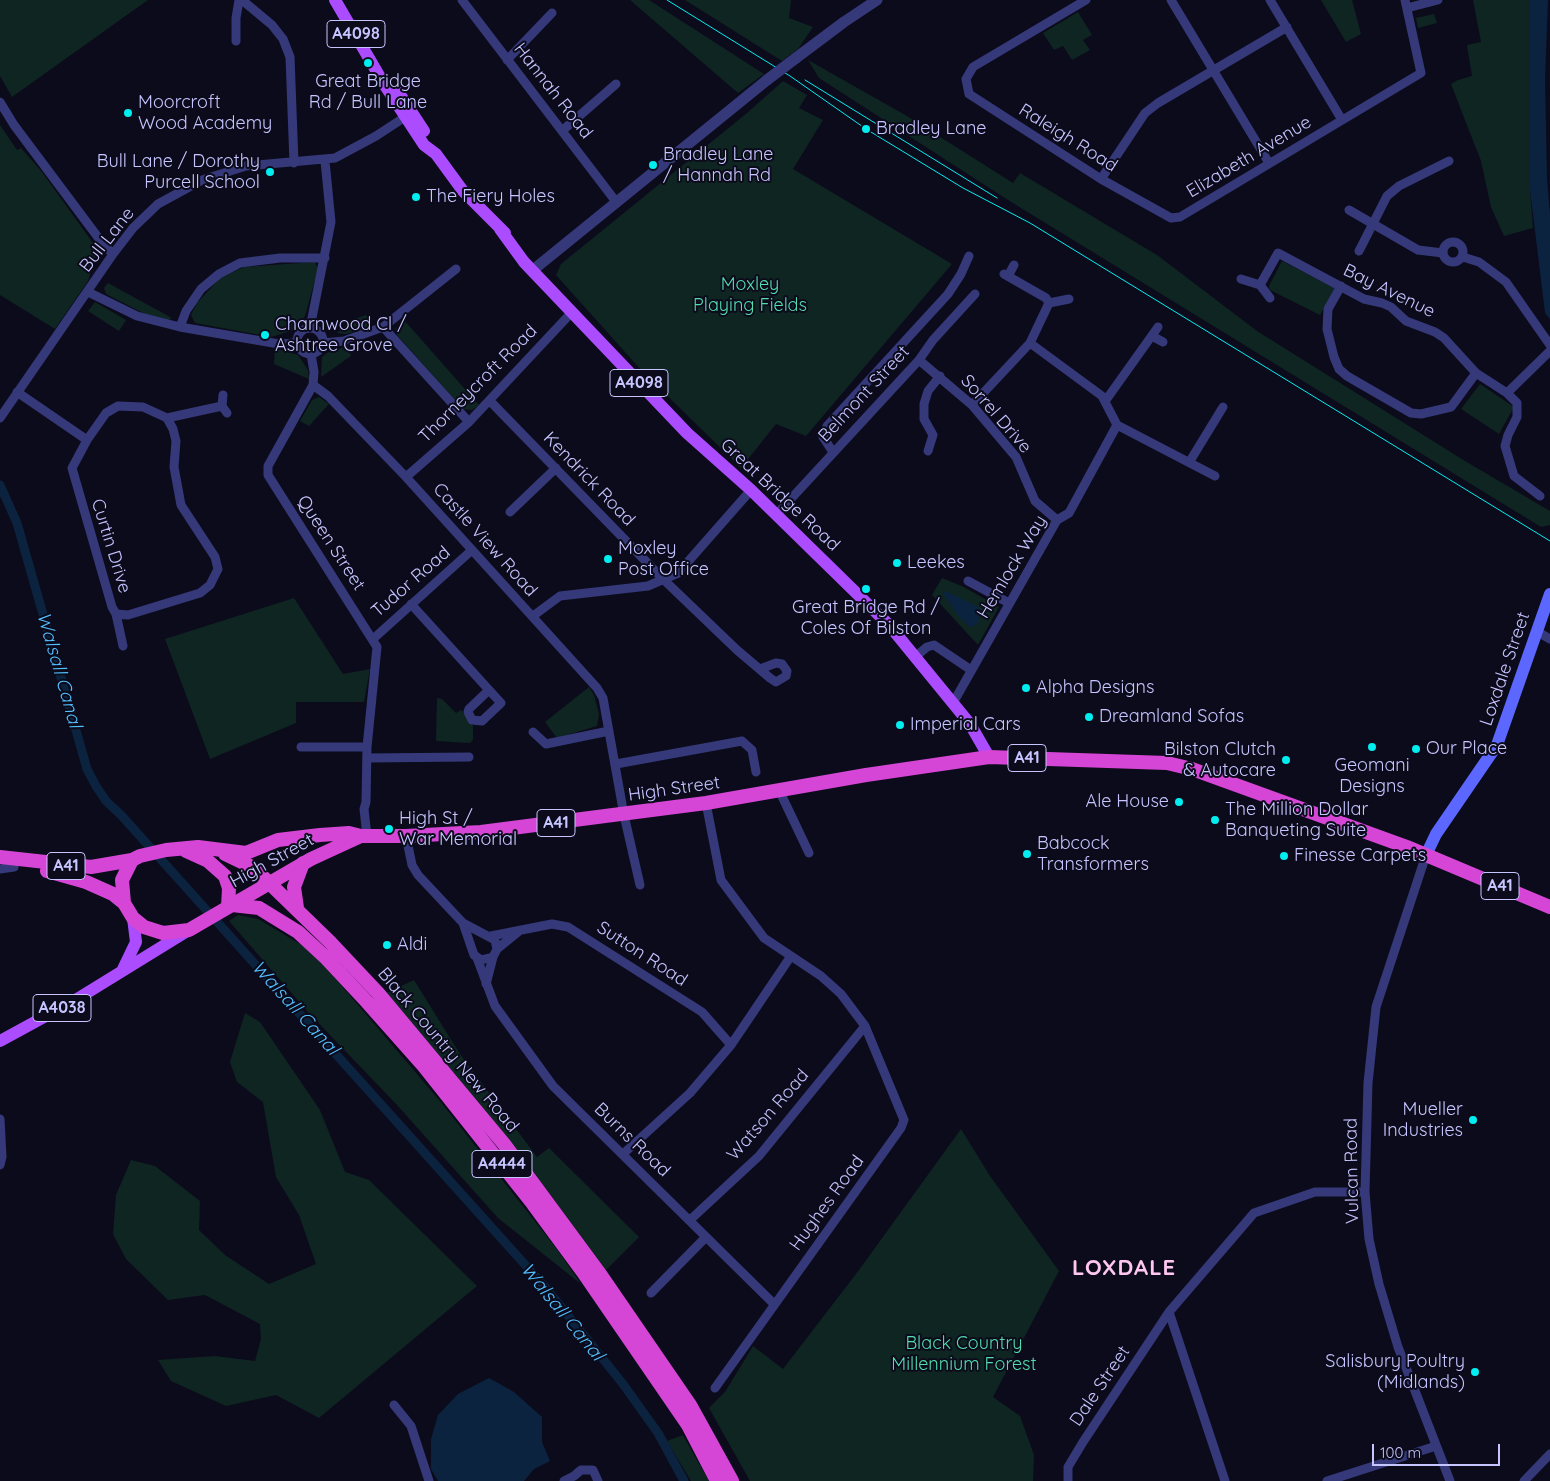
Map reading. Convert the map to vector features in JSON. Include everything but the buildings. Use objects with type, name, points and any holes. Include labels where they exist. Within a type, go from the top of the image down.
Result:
[{"type":"highway","name":"A41","points":[[989,757],[1065,758],[1175,765],[1278,798],[1426,855],[1550,907]]},
{"type":"highway","name":"High Street","points":[[218,850],[246,853],[278,840],[300,837],[350,833],[364,836],[406,836],[481,832],[624,815],[706,804],[779,790],[989,757]]},
{"type":"highway","name":"High Street","points":[[226,908],[307,861],[364,836]]},
{"type":"highway","points":[[297,908],[294,887],[307,861],[310,848],[300,837]]},
{"type":"highway","name":"A41","points":[[0,857],[84,867],[136,858],[171,849],[198,847],[218,850]]},
{"type":"highway","points":[[171,849],[197,855],[220,870],[225,876],[229,888],[226,908]]},
{"type":"highway","name":"Black Country New Road","points":[[218,850],[250,866],[297,908],[378,993],[432,1057],[550,1204],[690,1405],[732,1481]]},
{"type":"highway","name":"A41","points":[[124,903],[122,880],[136,858]]},
{"type":"highway","name":"A41","points":[[5,867],[51,872],[86,882],[113,894],[124,903],[133,918],[144,927],[163,933],[195,927],[226,908]]},
{"type":"highway","name":"Black Country New Road","points":[[226,908],[259,908],[298,932],[325,956],[422,1064],[533,1204],[583,1272],[688,1425],[717,1481]]},
{"type":"main road","name":"Great Bridge Road","points":[[335,0],[405,117],[424,145],[436,154],[463,191],[500,229],[512,248],[687,433],[751,490],[889,625],[977,734],[989,757]]},
{"type":"main road","name":"Great Bridge Road","points":[[376,68],[393,84],[432,142],[436,154]]},
{"type":"main road","name":"Loxdale Street","points":[[1426,855],[1436,834],[1497,745],[1550,594]]},
{"type":"main road","points":[[122,972],[129,962],[136,942],[133,918]]},
{"type":"main road","name":"A4038","points":[[0,1041],[122,972],[195,927]]},
{"type":"street","points":[[236,41],[236,18],[240,0],[272,25],[283,39],[290,57],[293,94],[294,163]]},
{"type":"street","name":"Hannah Road","points":[[462,0],[617,203]]},
{"type":"street","name":"Raleigh Road","points":[[1086,0],[969,72],[966,85],[969,94],[1100,179],[1171,218]]},
{"type":"street","points":[[1171,0],[1269,164]]},
{"type":"street","points":[[1270,0],[1342,120]]},
{"type":"street","points":[[1406,4],[1438,0]]},
{"type":"street","points":[[533,270],[767,80],[874,1]]},
{"type":"street","name":"Elizabeth Avenue","points":[[1171,218],[1180,217],[1421,73],[1422,70],[1406,4]]},
{"type":"street","points":[[507,60],[552,13]]},
{"type":"street","points":[[1100,179],[1145,113],[1158,103],[1287,27]]},
{"type":"street","points":[[563,130],[616,84]]},
{"type":"street","points":[[401,96],[401,103],[408,114],[405,117],[418,121]]},
{"type":"street","points":[[0,102],[14,125],[103,244],[113,254]]},
{"type":"street","name":"Bull Lane","points":[[0,418],[113,254],[133,228],[153,208],[178,192],[211,176],[246,166],[325,161],[350,152],[405,117]]},
{"type":"street","points":[[310,328],[331,222],[325,161]]},
{"type":"street","points":[[1359,251],[1375,223],[1387,196],[1399,186],[1449,161]]},
{"type":"street","points":[[1349,210],[1375,223],[1418,250],[1443,253],[1449,262],[1457,262],[1463,257]]},
{"type":"street","points":[[1443,253],[1446,244],[1455,242],[1462,248],[1463,257]]},
{"type":"street","name":"Bay Avenue","points":[[1260,285],[1278,253],[1364,299],[1391,307],[1406,321],[1435,332],[1444,338],[1476,373],[1508,392]]},
{"type":"street","points":[[833,452],[823,437],[827,426],[948,294],[961,274],[969,256]]},
{"type":"street","points":[[1463,257],[1479,262],[1506,282],[1550,345]]},
{"type":"street","points":[[180,327],[186,311],[201,289],[219,274],[240,263],[280,258],[325,258]]},
{"type":"street","points":[[1014,265],[1006,275],[1046,298],[1049,303]]},
{"type":"street","points":[[323,342],[344,341],[383,327],[456,269]]},
{"type":"street","points":[[1241,278],[1260,285],[1270,298]]},
{"type":"street","points":[[1341,286],[1328,309],[1327,330],[1334,358],[1339,369],[1346,376],[1411,413],[1421,414],[1443,410],[1452,405],[1476,373]]},
{"type":"street","points":[[88,292],[137,316],[180,327],[279,344],[297,342]]},
{"type":"street","name":"Belmont Street","points":[[776,515],[919,360],[933,340],[975,294]]},
{"type":"street","points":[[1049,303],[1069,299]]},
{"type":"street","points":[[972,405],[1030,343],[1049,303]]},
{"type":"street","name":"Thorneycroft Road","points":[[406,477],[469,422],[572,312]]},
{"type":"street","points":[[383,327],[469,422]]},
{"type":"street","points":[[1106,400],[1158,327]]},
{"type":"street","points":[[310,328],[321,334],[323,342],[320,350],[311,354],[302,352],[297,342],[301,332],[310,328]]},
{"type":"street","points":[[1152,336],[1163,342]]},
{"type":"street","points":[[1030,343],[1050,356],[1106,400],[1117,425],[1190,461],[1214,476]]},
{"type":"street","points":[[1540,496],[1514,476],[1505,446],[1518,411],[1517,403],[1508,392],[1550,351]]},
{"type":"street","points":[[311,354],[314,372],[313,385]]},
{"type":"street","name":"Sorrel Drive","points":[[919,360],[972,405],[1016,457],[1035,501],[1057,520]]},
{"type":"street","points":[[928,451],[933,435],[924,419],[924,404],[928,391],[940,376]]},
{"type":"street","name":"Castle View Road","points":[[313,385],[328,396],[406,477],[597,688],[603,698],[624,815],[640,885]]},
{"type":"street","name":"Queen Street","points":[[313,385],[268,466],[268,475],[377,647],[367,747],[364,836]]},
{"type":"street","points":[[17,392],[87,440]]},
{"type":"street","points":[[167,418],[225,410],[223,395]]},
{"type":"street","name":"Kendrick Road","points":[[490,400],[664,580],[737,650],[760,669]]},
{"type":"street","name":"Curtin Drive","points":[[118,406],[143,407],[167,418],[174,429],[176,441],[174,467],[181,505],[215,556],[218,569],[215,579],[200,593],[128,616],[116,614],[109,598],[72,468],[87,440],[106,413],[118,406]]},
{"type":"street","points":[[1190,461],[1223,407]]},
{"type":"street","name":"Hemlock Way","points":[[953,703],[1057,520],[1069,513],[1117,425]]},
{"type":"street","points":[[510,512],[556,468]]},
{"type":"street","points":[[533,616],[560,596],[648,586],[678,573],[751,490]]},
{"type":"street","name":"Tudor Road","points":[[373,639],[472,550]]},
{"type":"street","points":[[968,581],[1009,603]]},
{"type":"street","points":[[411,604],[489,690]]},
{"type":"street","points":[[116,614],[124,646]]},
{"type":"street","points":[[1538,632],[1550,640]]},
{"type":"street","points":[[915,657],[927,647],[934,646],[971,670]]},
{"type":"street","points":[[533,732],[546,744],[609,731]]},
{"type":"street","points":[[616,764],[742,741],[752,750],[756,772]]},
{"type":"street","points":[[300,747],[367,747]]},
{"type":"street","points":[[367,758],[469,758]]},
{"type":"street","points":[[779,790],[809,853]]},
{"type":"street","points":[[706,804],[721,880],[764,938],[821,976],[841,994],[865,1026]]},
{"type":"street","points":[[406,836],[412,865],[418,875],[462,923],[477,958],[486,960],[495,953]]},
{"type":"street","name":"Vulcan Road","points":[[1426,855],[1376,1007],[1368,1083],[1365,1192],[1369,1238],[1379,1284],[1398,1347],[1450,1481]]},
{"type":"street","points":[[462,923],[495,940],[495,953],[486,984]]},
{"type":"street","name":"Sutton Road","points":[[488,935],[552,924],[568,927],[702,1012],[731,1045]]},
{"type":"street","name":"Sutton Road","points":[[495,953],[518,931]]},
{"type":"street","points":[[471,947],[475,938],[488,935]]},
{"type":"street","points":[[623,1154],[690,1093],[731,1045],[791,956]]},
{"type":"street","name":"Burns Road","points":[[477,958],[496,1006],[553,1086],[774,1304]]},
{"type":"street","name":"Watson Road","points":[[690,1220],[759,1156],[865,1026]]},
{"type":"street","name":"Hughes Road","points":[[715,1388],[904,1123],[903,1116],[865,1026]]},
{"type":"street","points":[[0,1119],[2,1156],[0,1165]]},
{"type":"street","name":"Dale Street","points":[[1068,1481],[1068,1467],[1169,1312],[1254,1213],[1314,1192],[1365,1192]]},
{"type":"street","points":[[651,1294],[706,1237]]},
{"type":"street","points":[[1169,1312],[1225,1481]]},
{"type":"street","points":[[394,1406],[411,1426],[429,1481]]},
{"type":"street","points":[[1327,1481],[1436,1446]]},
{"type":"street","points":[[1524,1481],[1550,1454]]},
{"type":"street","points":[[564,1481],[581,1470],[593,1470],[598,1481]]},
{"type":"green space","points":[[0,0],[148,0],[12,97],[0,76]]},
{"type":"green space","points":[[630,0],[649,0],[764,74],[738,93]]},
{"type":"green space","points":[[685,0],[791,0],[789,18],[813,27],[798,49],[782,61]]},
{"type":"green space","points":[[1321,0],[1352,0],[1361,34],[1346,42]]},
{"type":"green space","points":[[1473,0],[1530,0],[1530,190],[1533,228],[1504,236],[1491,207],[1481,161],[1451,84],[1472,76],[1467,45],[1481,42]]},
{"type":"green space","points":[[1078,12],[1092,35],[1083,40],[1090,50],[1072,60],[1063,46],[1054,50],[1043,33]]},
{"type":"green space","points":[[1434,14],[1437,23],[1418,28],[1416,18]]},
{"type":"green space","points":[[808,60],[907,116],[1013,183],[1020,173],[1157,255],[1257,331],[1465,461],[1550,511],[1550,525],[1541,527],[1008,200],[819,78]]},
{"type":"green space","name":"Moxley Playing Fields","points":[[783,81],[807,95],[799,108],[823,120],[793,169],[952,264],[806,436],[776,424],[741,468],[642,371],[556,275],[561,264],[747,113]]},
{"type":"green space","points":[[0,125],[17,150],[21,148],[42,172],[98,250],[88,281],[55,329],[0,295]]},
{"type":"green space","points":[[1282,261],[1335,288],[1320,315],[1270,290],[1269,286]]},
{"type":"green space","points":[[315,262],[318,269],[305,316],[294,330],[271,337],[195,323],[191,315],[197,303],[220,278],[244,267]]},
{"type":"green space","points":[[108,283],[172,318],[169,320],[145,314],[106,294],[104,288]]},
{"type":"green space","points":[[95,302],[126,320],[119,331],[88,311]]},
{"type":"green space","points":[[366,315],[372,327],[346,334],[337,333],[352,320]]},
{"type":"green space","points":[[404,320],[479,405],[472,410],[463,409],[397,335],[395,329]]},
{"type":"green space","points":[[347,346],[351,356],[321,377],[322,357],[327,353]]},
{"type":"green space","points":[[275,348],[298,355],[308,370],[309,379],[274,364]]},
{"type":"green space","points":[[1480,384],[1514,407],[1499,434],[1461,409]]},
{"type":"green space","points":[[319,397],[329,404],[309,426],[300,421],[312,400]]},
{"type":"green space","points":[[942,578],[964,587],[999,607],[978,645],[932,595]]},
{"type":"green space","points":[[294,598],[343,674],[370,669],[364,702],[296,702],[296,723],[210,759],[165,639]]},
{"type":"green space","points":[[589,687],[594,695],[599,714],[597,726],[557,738],[545,722]]},
{"type":"green space","points":[[437,698],[442,699],[456,713],[461,710],[473,726],[473,740],[470,743],[436,741]]},
{"type":"green space","points":[[238,915],[258,919],[312,951],[440,1101],[556,1248],[581,1284],[498,1218],[397,1105],[308,1012],[229,921]]},
{"type":"green space","points":[[414,980],[460,1054],[537,1157],[549,1148],[639,1237],[606,1270],[529,1166],[386,993]]},
{"type":"green space","points":[[245,1013],[260,1022],[320,1110],[345,1172],[369,1180],[477,1286],[319,1418],[276,1395],[226,1406],[171,1381],[158,1360],[215,1356],[255,1361],[261,1339],[260,1324],[205,1295],[168,1300],[126,1259],[113,1234],[116,1195],[131,1160],[155,1166],[200,1201],[199,1230],[225,1255],[269,1284],[316,1264],[299,1215],[276,1177],[263,1102],[237,1082],[230,1062]]},
{"type":"green space","name":"Black Country Millennium Forest","points":[[961,1129],[990,1176],[1059,1271],[993,1397],[1020,1416],[1034,1455],[1033,1481],[750,1481],[709,1408],[725,1392],[753,1346],[783,1369],[859,1270]]},
{"type":"green space","points":[[683,1435],[709,1481],[691,1481],[667,1441]]},
{"type":"water","points":[[1530,0],[1548,0],[1545,79],[1547,179],[1550,214],[1550,319],[1545,313],[1530,190]]},
{"type":"water","points":[[946,591],[980,608],[978,624],[970,627],[961,619],[943,594]]},
{"type":"water","points":[[489,1378],[514,1392],[542,1417],[542,1442],[550,1461],[534,1469],[524,1481],[438,1481],[431,1469],[431,1439],[438,1415],[458,1394]]},
{"type":"waterway","name":"Walsall Canal","points":[[0,485],[17,523],[87,769],[106,801],[121,815],[546,1288],[623,1384],[658,1433],[684,1481]]},
{"type":"tram line","points":[[667,0],[790,76],[866,129],[963,188],[1030,223],[1550,541]]},
{"type":"tram line","points":[[805,80],[997,198]]},
{"type":"place","name":"Great Bridge Rd / Bull Lane","points":[[368,63]]},
{"type":"place","name":"Moorcroft Wood Academy","points":[[128,113]]},
{"type":"place","name":"Bradley Lane","points":[[866,129]]},
{"type":"place","name":"Bradley Lane / Hannah Rd","points":[[653,165]]},
{"type":"place","name":"Bull Lane / Dorothy Purcell School","points":[[270,172]]},
{"type":"place","name":"The Fiery Holes","points":[[416,197]]},
{"type":"place","name":"Charnwood Cl / Ashtree Grove","points":[[265,335]]},
{"type":"place","name":"Moxley Post Office","points":[[608,559]]},
{"type":"place","name":"Leekes","points":[[897,563]]},
{"type":"place","name":"Great Bridge Rd / Coles Of Bilston","points":[[866,589]]},
{"type":"place","name":"Alpha Designs","points":[[1026,688]]},
{"type":"place","name":"Dreamland Sofas","points":[[1089,717]]},
{"type":"place","name":"Imperial Cars","points":[[900,725]]},
{"type":"place","name":"Geomani Designs","points":[[1372,747]]},
{"type":"place","name":"Our Place","points":[[1416,749]]},
{"type":"place","name":"Bilston Clutch & Autocare","points":[[1286,760]]},
{"type":"place","name":"Ale House","points":[[1179,802]]},
{"type":"place","name":"The Million Dollar Banqueting Suite","points":[[1215,820]]},
{"type":"place","name":"High St / War Memorial","points":[[389,829]]},
{"type":"place","name":"Babcock Transformers","points":[[1027,854]]},
{"type":"place","name":"Finesse Carpets","points":[[1284,856]]},
{"type":"place","name":"Aldi","points":[[387,945]]},
{"type":"place","name":"Mueller Industries","points":[[1473,1120]]},
{"type":"place","name":"Salisbury Poultry (Midlands)","points":[[1475,1372]]},
{"type":"district","name":"LOXDALE","points":[[1124,1268]]}]
